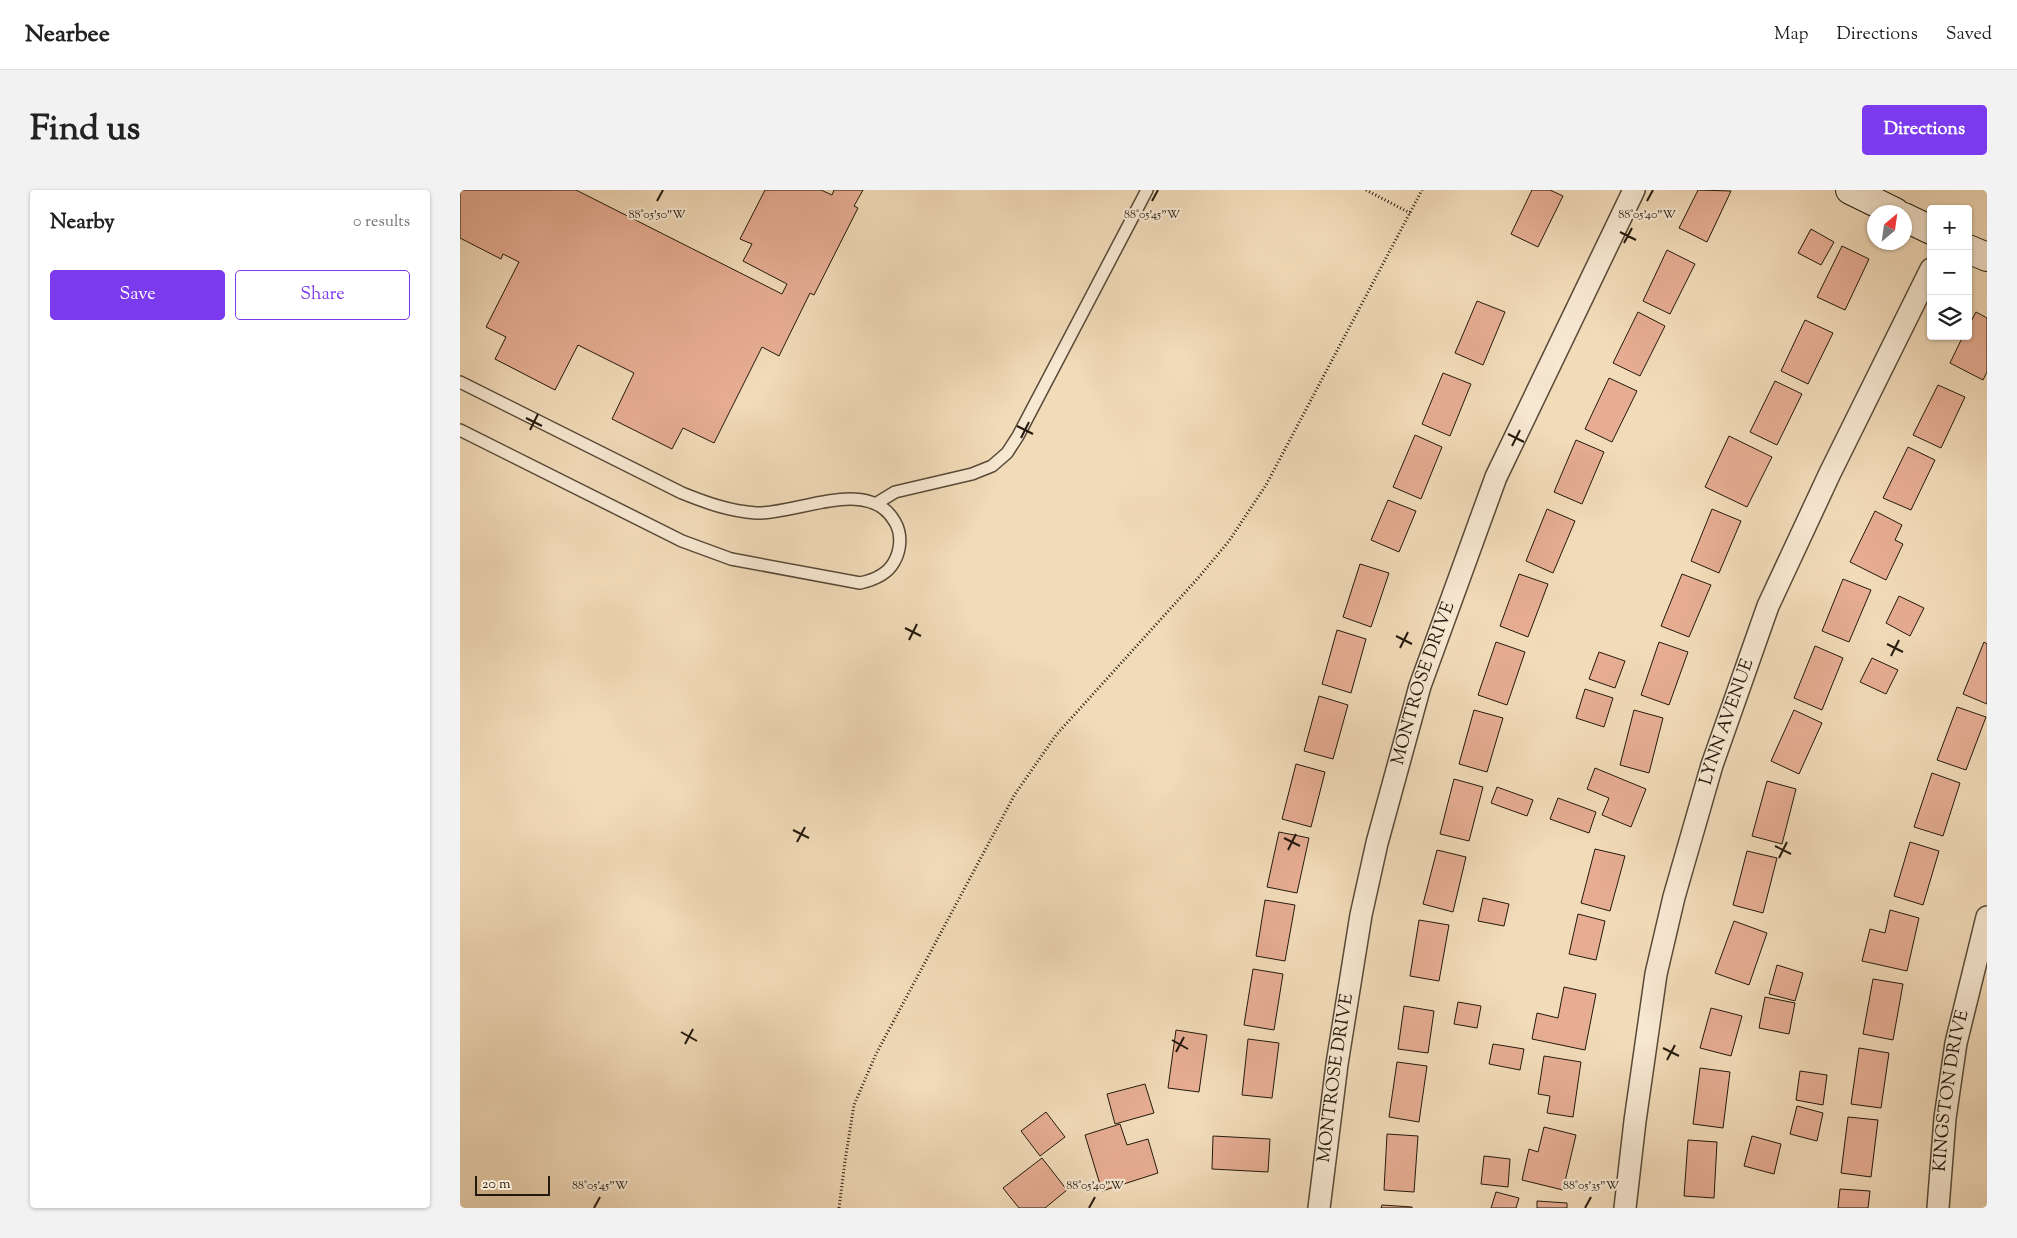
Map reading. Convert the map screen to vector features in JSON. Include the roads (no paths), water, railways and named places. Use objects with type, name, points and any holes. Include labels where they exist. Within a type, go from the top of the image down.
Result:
[{"type":"street","name":"MONTROSE DRIVE","points":[[1319,1208],[1337,1064],[1361,915],[1377,843],[1420,686],[1496,477],[1634,190]]},
{"type":"street","points":[[1850,190],[1881,205]]},
{"type":"street","points":[[1912,221],[1927,228]]},
{"type":"street","points":[[1972,250],[1987,258]]},
{"type":"street","name":"LYNN AVENUE","points":[[1626,1208],[1636,1112],[1656,974],[1674,897],[1712,765],[1768,606],[1830,473],[1927,277]]},
{"type":"street","name":"KINGSTON DRIVE","points":[[1938,1208],[1945,1118],[1956,1043],[1987,917]]},
{"type":"lane","points":[[876,503],[895,492],[972,474],[992,466],[1007,453],[1018,436],[1147,190]]},
{"type":"lane","points":[[460,382],[682,493],[719,508],[758,513],[859,498],[876,503],[890,513],[897,524],[900,538],[899,551],[894,564],[884,574],[873,580],[860,583],[731,559],[690,544],[460,430]]}]
